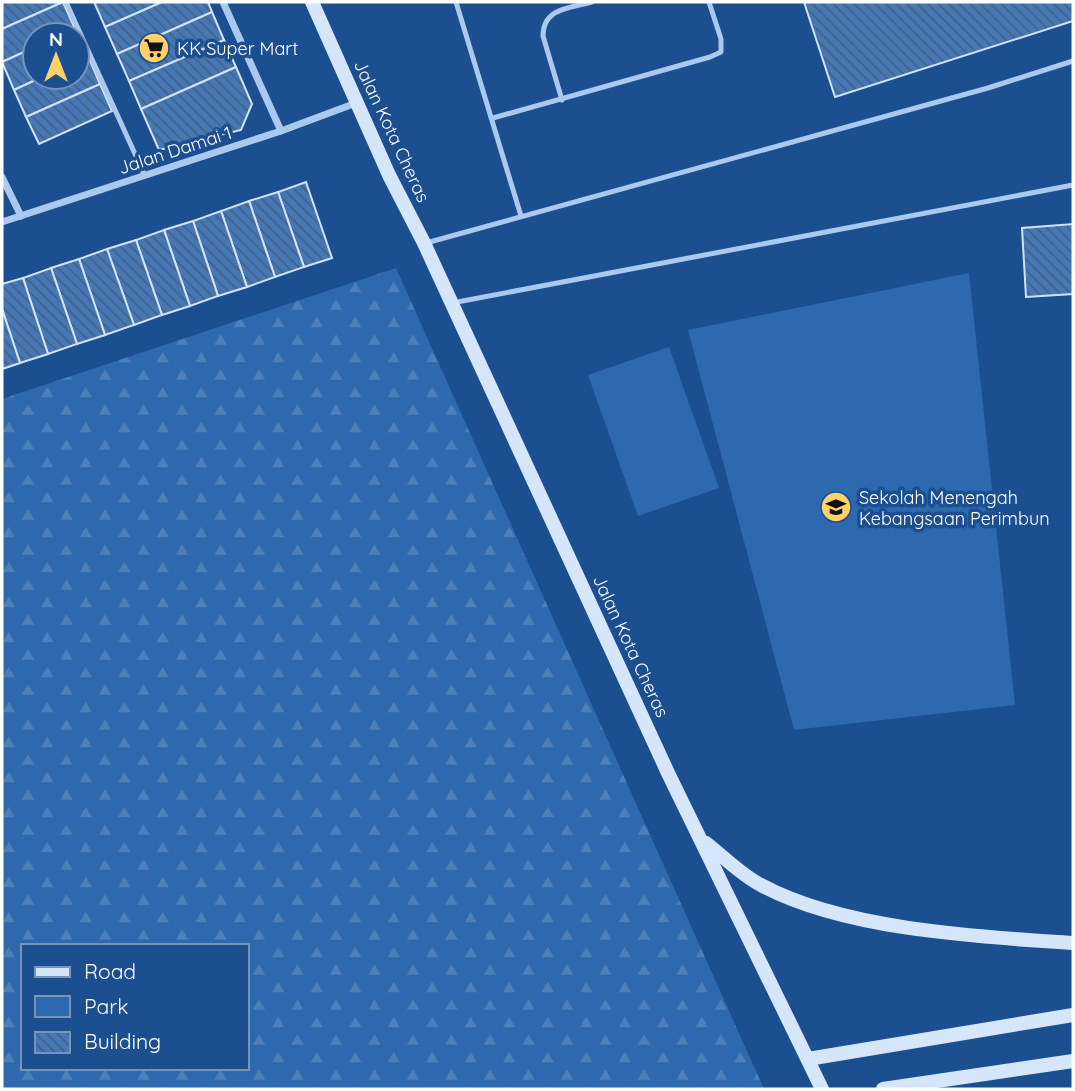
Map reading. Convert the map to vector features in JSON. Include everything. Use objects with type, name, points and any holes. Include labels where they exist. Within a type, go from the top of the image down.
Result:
[{"type":"street","points":[[223,2],[281,131]]},
{"type":"street","name":"Jalan Kota Cheras","points":[[312,2],[389,175],[424,243],[663,760],[822,1089]]},
{"type":"street","name":"Jalan Damai 1","points":[[2,222],[281,131],[356,103]]},
{"type":"street","points":[[2,177],[20,216]]},
{"type":"street","points":[[702,839],[759,885],[797,901],[862,920],[1019,940],[1073,943]]},
{"type":"street","points":[[808,1059],[1073,1016]]},
{"type":"street","points":[[883,1089],[1073,1061]]},
{"type":"lane","points":[[66,2],[145,176]]},
{"type":"lane","points":[[456,2],[521,216]]},
{"type":"lane","points":[[562,100],[543,36],[543,25],[552,13],[592,2]]},
{"type":"lane","points":[[493,118],[722,52],[721,39],[709,2]]},
{"type":"lane","points":[[424,243],[988,89],[1073,61]]},
{"type":"lane","points":[[452,303],[1073,185]]},
{"type":"green space","points":[[396,268],[764,1089],[2,1089],[2,399]]},
{"type":"green space","points":[[969,273],[1015,705],[794,730],[688,330]]},
{"type":"green space","points":[[669,347],[719,488],[638,516],[588,375]]},
{"type":"building","points":[[2,2],[63,2],[2,29]]},
{"type":"building","points":[[63,2],[71,21],[21,21],[21,53],[2,62],[2,29]]},
{"type":"building","points":[[94,2],[162,2],[105,27]]},
{"type":"building","points":[[162,2],[208,2],[212,12],[117,54],[105,27]]},
{"type":"building","points":[[804,2],[1073,2],[1073,21],[835,97]]},
{"type":"building","points":[[212,12],[224,40],[129,81],[117,54]]},
{"type":"building","points":[[224,40],[236,67],[141,109],[129,81]]},
{"type":"building","points":[[21,53],[21,87],[14,90],[2,62]]},
{"type":"building","points":[[91,63],[100,84],[91,88]]},
{"type":"building","points":[[236,67],[252,104],[241,130],[159,150],[141,109]]},
{"type":"building","points":[[100,84],[112,111],[39,144],[26,117],[84,91],[91,91],[91,88]]},
{"type":"building","points":[[21,87],[21,91],[84,91],[26,117],[14,90]]},
{"type":"building","points":[[306,182],[332,258],[304,267],[278,192]]},
{"type":"building","points":[[278,192],[304,267],[275,277],[249,201]]},
{"type":"building","points":[[249,201],[275,277],[247,287],[221,211]]},
{"type":"building","points":[[221,211],[247,287],[218,296],[193,221]]},
{"type":"building","points":[[193,221],[218,296],[190,306],[164,230]]},
{"type":"building","points":[[1073,224],[1073,294],[1026,297],[1022,228]]},
{"type":"building","points":[[164,230],[190,306],[162,315],[136,240]]},
{"type":"building","points":[[136,240],[162,315],[134,325],[107,249]]},
{"type":"building","points":[[107,249],[134,325],[105,335],[79,259]]},
{"type":"building","points":[[79,259],[105,335],[77,344],[51,268]]},
{"type":"building","points":[[51,268],[77,344],[48,354],[23,278]]},
{"type":"building","points":[[23,278],[48,354],[20,363],[2,309],[2,284]]},
{"type":"building","points":[[2,309],[20,363],[2,369]]},
{"type":"place","name":"KK Super Mart","points":[[154,48]]},
{"type":"place","name":"Sekolah Menengah Kebangsaan Perimbun","points":[[836,507]]}]
